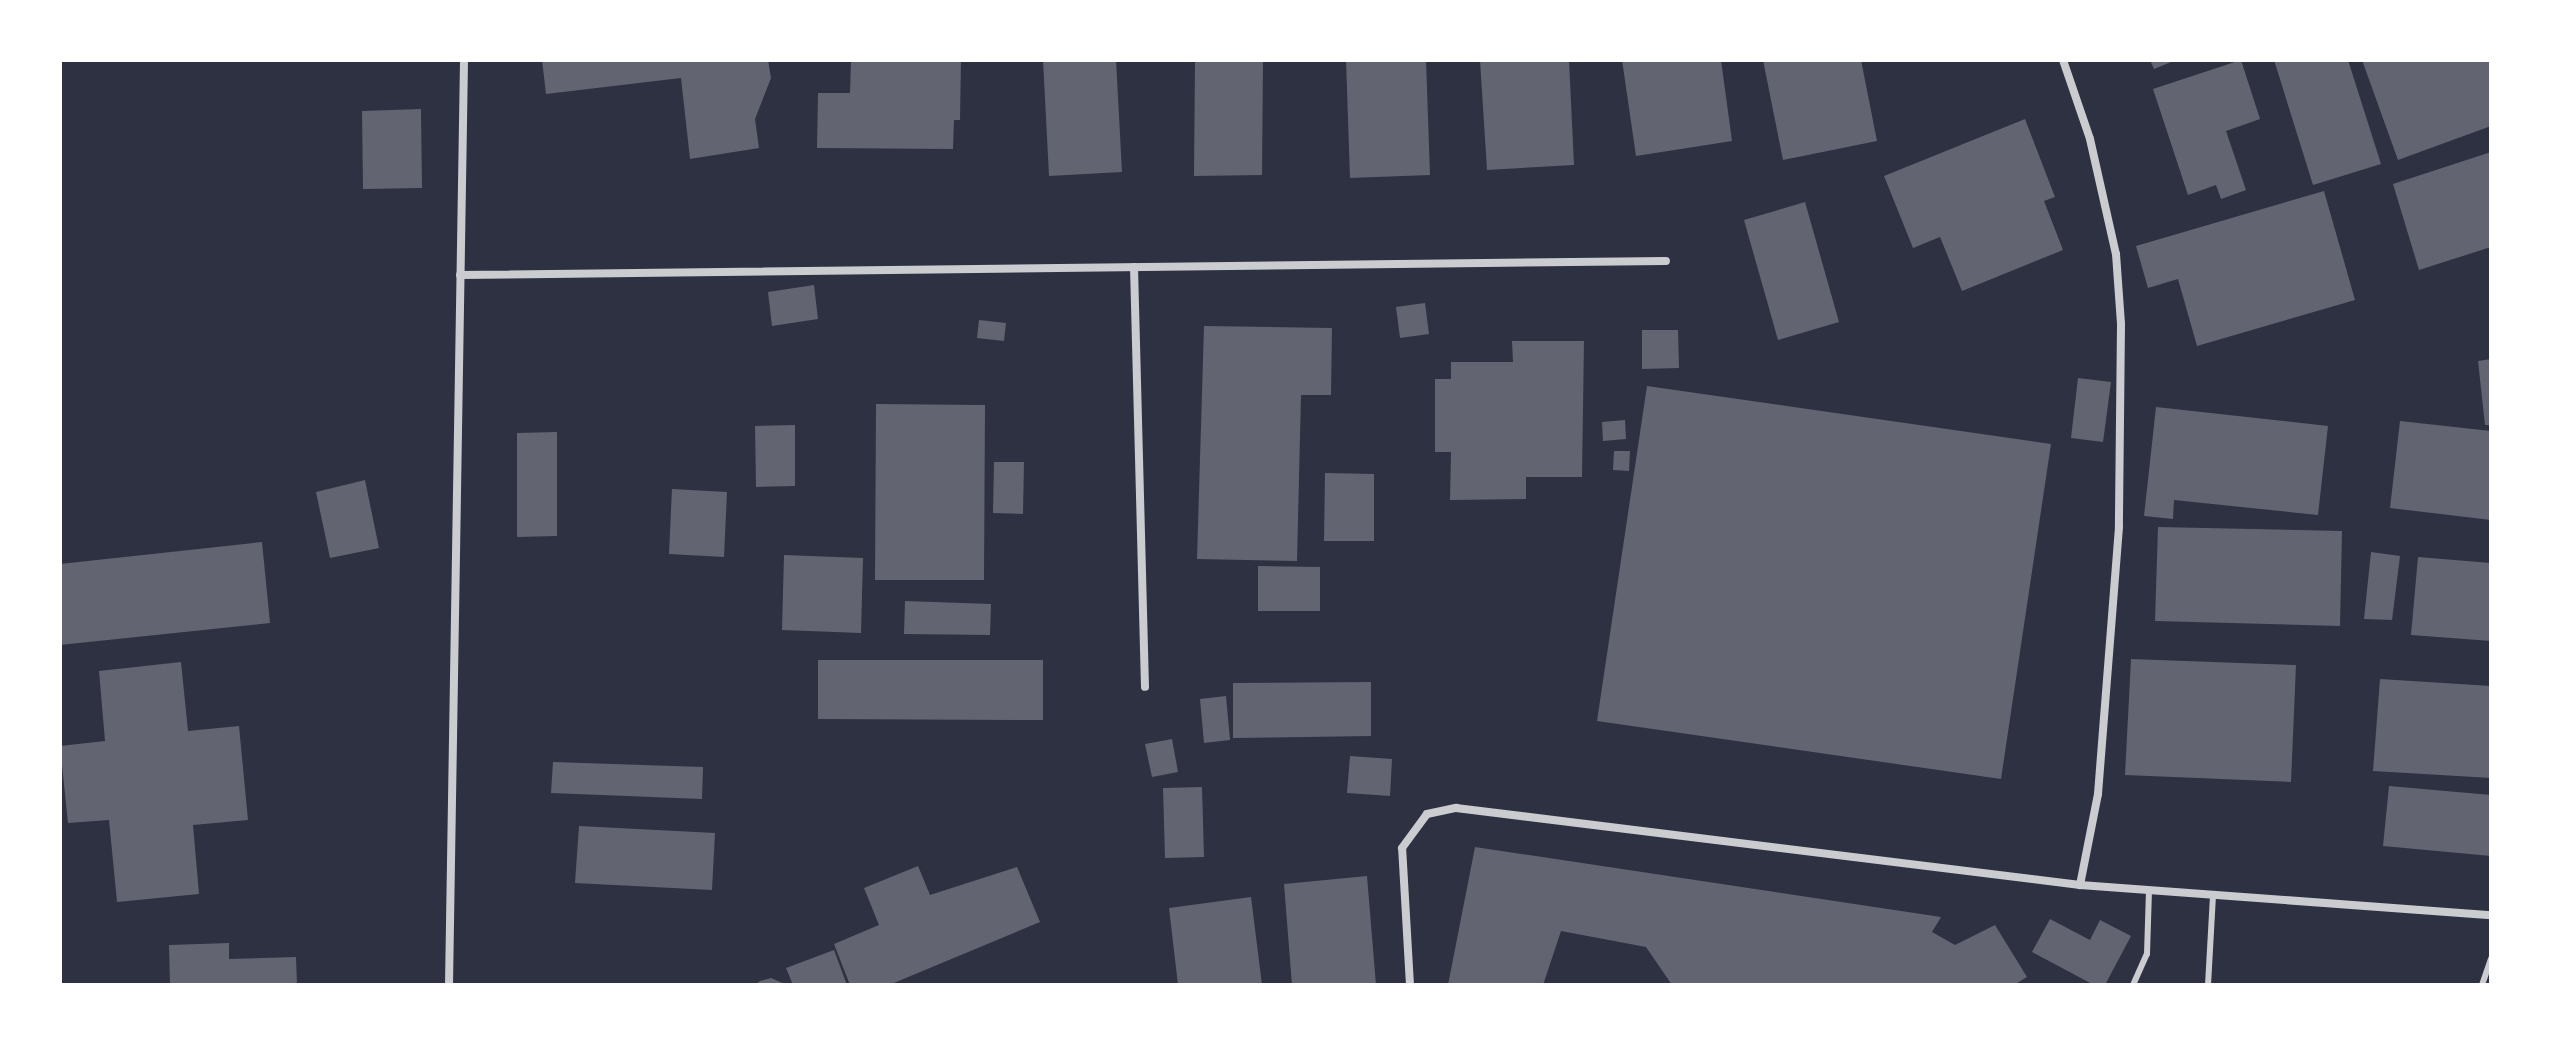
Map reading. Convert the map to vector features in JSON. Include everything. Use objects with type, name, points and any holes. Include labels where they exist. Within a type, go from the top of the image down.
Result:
[{"type":"street","points":[[449,985],[464,60]]},
{"type":"street","points":[[2063,60],[2094,153],[2116,254],[2121,324],[2119,527],[2098,794],[2080,885]]},
{"type":"street","points":[[460,275],[1666,261]]},
{"type":"street","points":[[1134,267],[1145,687]]},
{"type":"street","points":[[1410,985],[1402,848],[1427,814],[1456,808],[2080,885],[2491,915]]},
{"type":"lane","points":[[2133,985],[2147,954],[2149,892]]},
{"type":"lane","points":[[2208,985],[2213,896]]},
{"type":"lane","points":[[2482,985],[2491,959]]},
{"type":"building","points":[[542,60],[768,60],[771,78],[755,119],[759,148],[690,159],[681,78],[546,94]]},
{"type":"building","points":[[851,60],[961,60],[960,120],[954,120],[953,149],[817,148],[818,93],[850,93]]},
{"type":"building","points":[[1043,60],[1116,60],[1122,172],[1049,176]]},
{"type":"building","points":[[1195,60],[1263,60],[1262,175],[1194,176]]},
{"type":"building","points":[[1346,60],[1426,60],[1430,175],[1350,178]]},
{"type":"building","points":[[1480,60],[1569,60],[1574,165],[1487,170]]},
{"type":"building","points":[[1622,60],[1721,60],[1732,141],[1636,156]]},
{"type":"building","points":[[1763,60],[1861,60],[1877,141],[1783,160]]},
{"type":"building","points":[[2150,60],[2176,60],[2154,69]]},
{"type":"building","points":[[2241,60],[2260,119],[2226,131],[2246,190],[2221,199],[2216,185],[2188,195],[2153,89]]},
{"type":"building","points":[[2274,60],[2348,60],[2381,164],[2313,185]]},
{"type":"building","points":[[2362,60],[2491,60],[2491,126],[2398,160]]},
{"type":"building","points":[[421,109],[422,188],[363,189],[362,111]]},
{"type":"building","points":[[2025,119],[2055,197],[2044,201],[2063,250],[1962,291],[1940,237],[1913,248],[1884,176]]},
{"type":"building","points":[[2491,152],[2491,247],[2419,270],[2393,184]]},
{"type":"building","points":[[2324,191],[2355,300],[2197,346],[2178,279],[2148,288],[2136,246]]},
{"type":"building","points":[[1805,202],[1839,322],[1778,340],[1744,220]]},
{"type":"building","points":[[814,285],[818,319],[772,326],[768,292]]},
{"type":"building","points":[[1425,303],[1429,334],[1400,338],[1396,307]]},
{"type":"building","points":[[979,320],[1006,323],[1004,341],[977,338]]},
{"type":"building","points":[[1204,326],[1332,328],[1331,395],[1301,395],[1297,561],[1197,559]]},
{"type":"building","points":[[1642,330],[1678,330],[1679,368],[1642,369]]},
{"type":"building","points":[[1512,341],[1584,341],[1582,477],[1526,477],[1526,499],[1450,500],[1451,452],[1435,452],[1435,379],[1451,379],[1451,362],[1513,362]]},
{"type":"building","points":[[2491,359],[2491,425],[2485,425],[2478,361]]},
{"type":"building","points":[[2078,378],[2111,382],[2103,442],[2071,438]]},
{"type":"building","points":[[1647,386],[2051,444],[2001,779],[1597,721]]},
{"type":"building","points":[[876,404],[985,405],[984,580],[875,580]]},
{"type":"building","points":[[2156,407],[2328,426],[2318,515],[2174,500],[2173,519],[2144,516]]},
{"type":"building","points":[[1625,420],[1626,439],[1603,441],[1602,422]]},
{"type":"building","points":[[2400,421],[2491,431],[2491,520],[2390,508]]},
{"type":"building","points":[[795,425],[795,486],[756,487],[755,426]]},
{"type":"building","points":[[557,432],[557,536],[517,537],[517,433]]},
{"type":"building","points":[[1614,451],[1630,451],[1629,471],[1613,470]]},
{"type":"building","points":[[994,462],[1024,462],[1023,514],[993,513]]},
{"type":"building","points":[[1325,473],[1374,474],[1374,541],[1324,541]]},
{"type":"building","points":[[365,480],[379,548],[330,558],[316,492]]},
{"type":"building","points":[[672,489],[727,492],[724,557],[669,554]]},
{"type":"building","points":[[2158,527],[2342,531],[2340,626],[2155,621]]},
{"type":"building","points":[[262,542],[270,623],[60,645],[60,564]]},
{"type":"building","points":[[2371,552],[2400,556],[2392,620],[2364,619]]},
{"type":"building","points":[[784,555],[863,558],[861,633],[782,630]]},
{"type":"building","points":[[2418,557],[2491,563],[2491,641],[2411,635]]},
{"type":"building","points":[[1258,566],[1320,567],[1320,611],[1258,611]]},
{"type":"building","points":[[905,601],[991,604],[990,635],[904,634]]},
{"type":"building","points":[[2131,659],[2296,665],[2291,782],[2125,775]]},
{"type":"building","points":[[818,660],[1043,660],[1043,720],[818,719]]},
{"type":"building","points":[[181,662],[188,731],[239,726],[248,820],[193,825],[199,894],[117,902],[109,820],[68,823],[60,746],[105,741],[99,671]]},
{"type":"building","points":[[2380,679],[2491,686],[2491,778],[2373,771]]},
{"type":"building","points":[[1371,682],[1371,736],[1233,738],[1233,683]]},
{"type":"building","points":[[1226,696],[1230,740],[1204,743],[1200,699]]},
{"type":"building","points":[[1172,739],[1178,772],[1152,777],[1145,744]]},
{"type":"building","points":[[1350,756],[1392,759],[1390,796],[1347,793]]},
{"type":"building","points":[[553,762],[703,767],[702,799],[551,793]]},
{"type":"building","points":[[2389,786],[2491,795],[2491,856],[2383,846]]},
{"type":"building","points":[[1202,787],[1204,857],[1165,858],[1163,788]]},
{"type":"building","points":[[579,826],[715,833],[712,890],[575,883]]},
{"type":"building","points":[[1475,847],[1941,917],[1932,932],[1955,945],[1995,925],[2027,977],[2014,985],[1672,985],[1646,947],[1561,931],[1543,985],[1448,985]]},
{"type":"building","points":[[918,866],[930,895],[1017,867],[1040,922],[889,985],[850,985],[834,944],[879,925],[864,888]]},
{"type":"building","points":[[1367,876],[1376,985],[1292,985],[1284,884]]},
{"type":"building","points":[[1251,897],[1262,985],[1178,985],[1169,908]]},
{"type":"building","points":[[2050,919],[2090,940],[2100,920],[2131,936],[2105,985],[2094,985],[2032,952]]},
{"type":"building","points":[[229,943],[229,959],[296,957],[297,985],[170,985],[169,945]]},
{"type":"building","points":[[834,950],[847,985],[793,985],[786,968]]},
{"type":"building","points":[[771,978],[787,985],[755,985],[760,981]]}]
